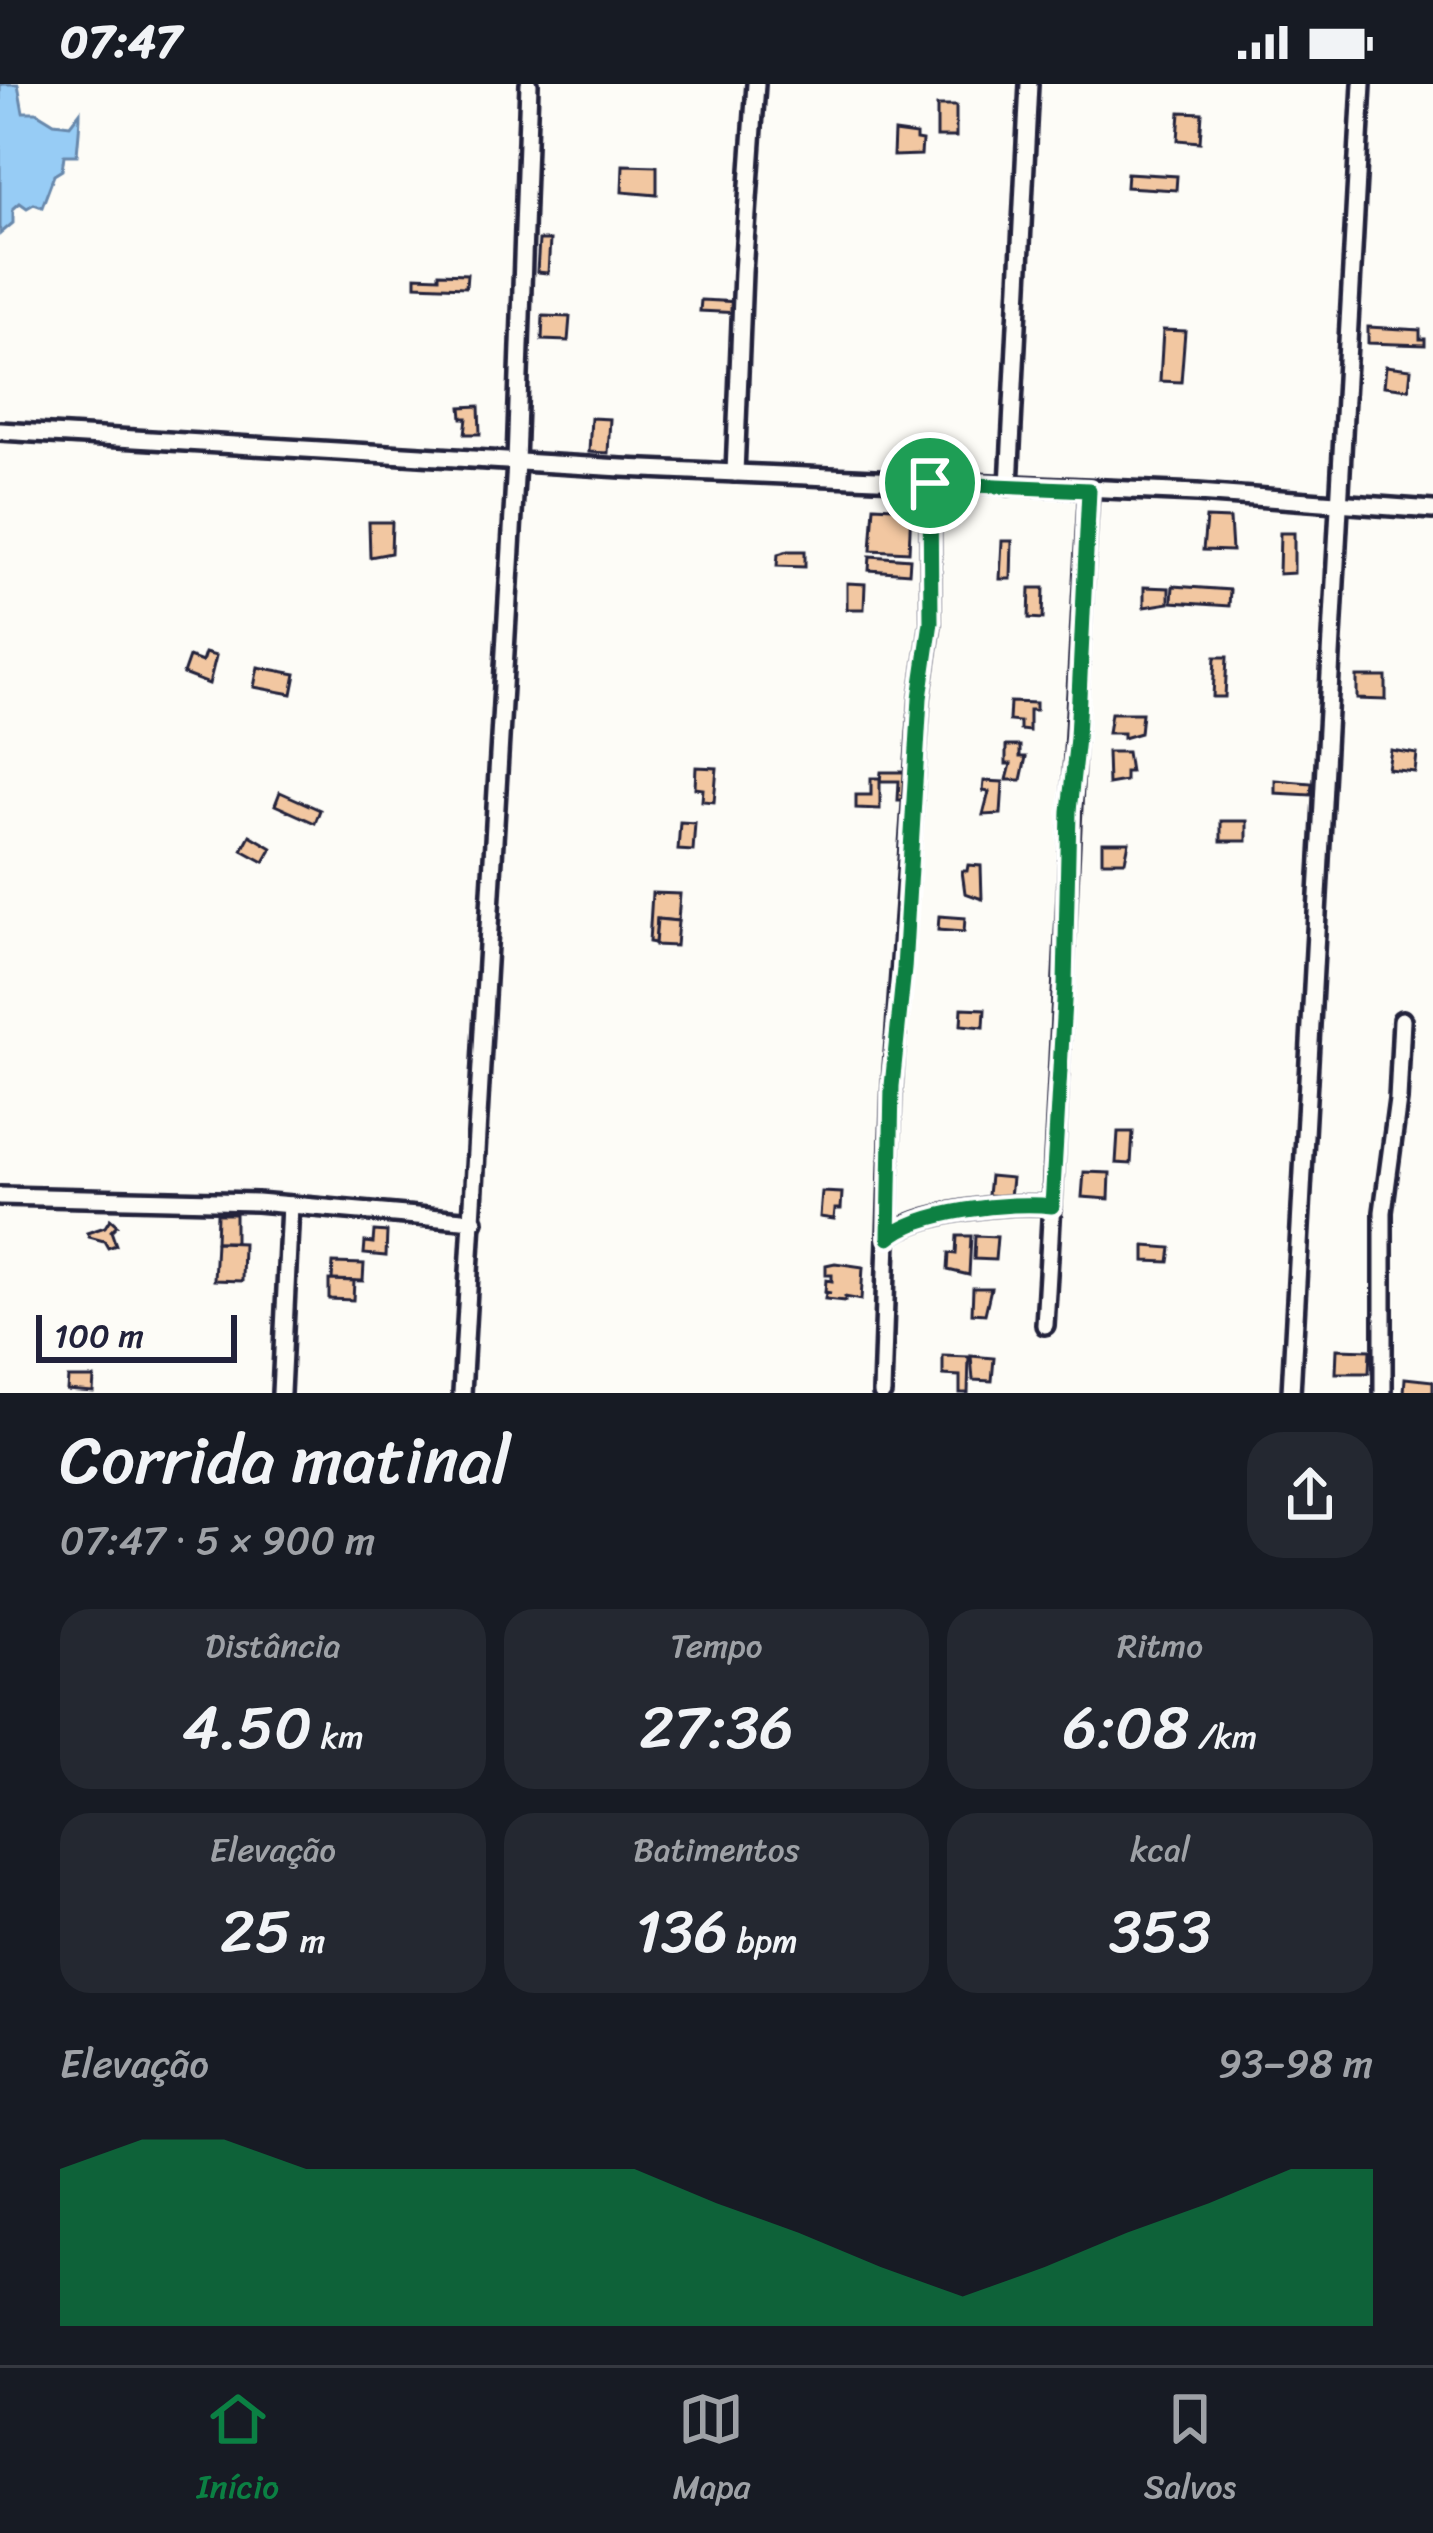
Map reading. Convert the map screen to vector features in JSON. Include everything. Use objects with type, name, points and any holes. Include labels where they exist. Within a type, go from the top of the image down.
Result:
[{"type":"street","points":[[462,1393],[516,462],[529,84]]},
{"type":"street","points":[[735,473],[756,84]]},
{"type":"street","points":[[1009,487],[1029,84]]},
{"type":"street","points":[[1291,1393],[1362,84]]},
{"type":"street","points":[[0,431],[516,462],[1196,493],[1433,510]]},
{"type":"street","points":[[882,1393],[892,1086],[920,698],[931,622],[930,483]]},
{"type":"street","points":[[1045,1325],[1089,490]]},
{"type":"street","points":[[1383,1393],[1383,1212],[1398,1100],[1402,1020]]},
{"type":"street","points":[[0,1196],[290,1204],[474,1221]]},
{"type":"street","points":[[889,1238],[905,1225],[1005,1202],[1052,1206]]},
{"type":"street","points":[[281,1393],[290,1204]]},
{"type":"water","points":[[0,84],[18,84],[23,112],[36,112],[54,123],[70,125],[80,112],[77,155],[64,155],[62,170],[54,175],[42,207],[27,208],[20,203],[13,209],[13,223],[0,234]]},
{"type":"building","points":[[937,106],[956,106],[956,137],[937,137]]},
{"type":"building","points":[[1180,112],[1202,113],[1200,142],[1178,140]]},
{"type":"building","points":[[894,132],[916,135],[922,141],[921,155],[893,156]]},
{"type":"building","points":[[623,165],[657,166],[657,195],[622,192]]},
{"type":"building","points":[[1127,173],[1177,176],[1176,190],[1126,187]]},
{"type":"building","points":[[539,240],[550,240],[548,273],[537,272]]},
{"type":"building","points":[[439,273],[467,274],[466,287],[416,285],[416,276],[439,277]]},
{"type":"building","points":[[701,300],[740,302],[740,313],[700,311]]},
{"type":"building","points":[[543,316],[570,317],[568,341],[542,340]]},
{"type":"building","points":[[1368,327],[1420,330],[1425,345],[1368,343]]},
{"type":"building","points":[[1163,330],[1185,331],[1181,382],[1160,381]]},
{"type":"building","points":[[1386,366],[1411,369],[1409,389],[1384,386]]},
{"type":"building","points":[[479,406],[480,434],[465,434],[467,418],[462,418],[461,407]]},
{"type":"building","points":[[591,418],[610,419],[608,453],[589,452]]},
{"type":"building","points":[[874,506],[911,508],[909,552],[871,550]]},
{"type":"building","points":[[1206,518],[1230,519],[1232,551],[1203,550]]},
{"type":"building","points":[[369,522],[392,522],[391,553],[370,557]]},
{"type":"building","points":[[1280,533],[1294,533],[1294,573],[1279,574]]},
{"type":"building","points":[[1002,541],[1012,541],[1011,579],[1000,579]]},
{"type":"building","points":[[805,551],[805,567],[777,566],[778,554]]},
{"type":"building","points":[[870,556],[910,559],[909,573],[869,570]]},
{"type":"building","points":[[847,583],[865,584],[864,609],[847,609]]},
{"type":"building","points":[[1173,586],[1230,590],[1229,606],[1172,602]]},
{"type":"building","points":[[1144,587],[1169,588],[1169,603],[1144,607]]},
{"type":"building","points":[[1030,588],[1044,588],[1043,619],[1029,618]]},
{"type":"building","points":[[205,653],[216,656],[209,684],[183,674],[189,657],[202,662]]},
{"type":"building","points":[[1215,657],[1227,657],[1225,697],[1213,697]]},
{"type":"building","points":[[258,667],[296,674],[292,694],[254,687]]},
{"type":"building","points":[[1357,677],[1386,677],[1386,700],[1357,699]]},
{"type":"building","points":[[1010,702],[1036,703],[1036,710],[1029,710],[1029,731],[1020,730],[1020,722],[1009,721]]},
{"type":"building","points":[[1111,713],[1142,713],[1140,733],[1123,738],[1123,733],[1108,733]]},
{"type":"building","points":[[1006,746],[1020,746],[1020,757],[1026,757],[1021,780],[1007,780],[1011,764],[1006,764]]},
{"type":"building","points":[[1391,750],[1417,754],[1415,772],[1388,769]]},
{"type":"building","points":[[1107,752],[1127,752],[1130,772],[1125,772],[1125,781],[1108,784]]},
{"type":"building","points":[[696,767],[717,768],[714,802],[702,801],[703,789],[695,788]]},
{"type":"building","points":[[881,772],[909,772],[908,800],[898,800],[899,781],[880,781]]},
{"type":"building","points":[[871,778],[880,778],[880,809],[856,808],[856,795],[871,795]]},
{"type":"building","points":[[1275,780],[1312,783],[1311,795],[1275,793]]},
{"type":"building","points":[[984,781],[1003,782],[1001,814],[983,815],[989,792],[983,791]]},
{"type":"building","points":[[280,792],[320,810],[315,823],[275,805]]},
{"type":"building","points":[[1221,821],[1247,821],[1247,841],[1221,841]]},
{"type":"building","points":[[680,822],[695,823],[693,851],[678,850]]},
{"type":"building","points":[[250,835],[272,848],[264,862],[242,850]]},
{"type":"building","points":[[1102,842],[1129,842],[1125,861],[1102,861]]},
{"type":"building","points":[[968,865],[981,866],[982,899],[965,893],[962,871]]},
{"type":"building","points":[[652,893],[680,894],[678,921],[657,919],[655,943],[649,942]]},
{"type":"building","points":[[939,916],[965,918],[964,932],[938,930]]},
{"type":"building","points":[[657,919],[678,921],[676,946],[655,945]]},
{"type":"building","points":[[962,1008],[985,1009],[984,1027],[961,1025]]},
{"type":"building","points":[[1118,1132],[1133,1132],[1131,1164],[1116,1163]]},
{"type":"building","points":[[1084,1172],[1110,1173],[1109,1199],[1082,1197]]},
{"type":"building","points":[[990,1176],[1012,1178],[1010,1197],[988,1195]]},
{"type":"building","points":[[822,1192],[842,1193],[841,1209],[835,1209],[834,1219],[820,1217]]},
{"type":"building","points":[[217,1214],[235,1214],[235,1242],[216,1242]]},
{"type":"building","points":[[110,1219],[117,1225],[111,1231],[116,1245],[108,1248],[87,1233],[105,1227]]},
{"type":"building","points":[[374,1231],[387,1232],[386,1256],[364,1254],[365,1242],[373,1243]]},
{"type":"building","points":[[957,1236],[971,1236],[969,1275],[948,1270],[949,1253],[956,1254]]},
{"type":"building","points":[[975,1236],[997,1237],[995,1260],[974,1259]]},
{"type":"building","points":[[216,1242],[243,1243],[242,1281],[214,1280]]},
{"type":"building","points":[[1145,1246],[1171,1248],[1169,1262],[1145,1261]]},
{"type":"building","points":[[333,1263],[364,1264],[363,1281],[332,1280]]},
{"type":"building","points":[[826,1265],[863,1267],[861,1300],[825,1299],[831,1293],[825,1292],[826,1280],[832,1281]]},
{"type":"building","points":[[329,1280],[354,1281],[353,1300],[329,1299]]},
{"type":"building","points":[[973,1288],[991,1288],[985,1314],[972,1313]]},
{"type":"building","points":[[1337,1349],[1370,1350],[1369,1373],[1336,1373]]},
{"type":"building","points":[[943,1356],[969,1357],[968,1393],[960,1393],[960,1376],[943,1375]]},
{"type":"building","points":[[971,1356],[994,1358],[992,1381],[973,1380]]},
{"type":"building","points":[[68,1378],[94,1378],[93,1392],[67,1390]]},
{"type":"building","points":[[1405,1378],[1433,1381],[1433,1393],[1404,1393]]},
{"type":"route","points":[[930,483],[1089,490],[1069,811],[1065,984],[1052,1206],[1005,1202],[905,1225],[889,1238],[892,1086],[920,698],[931,622],[930,483]]}]
